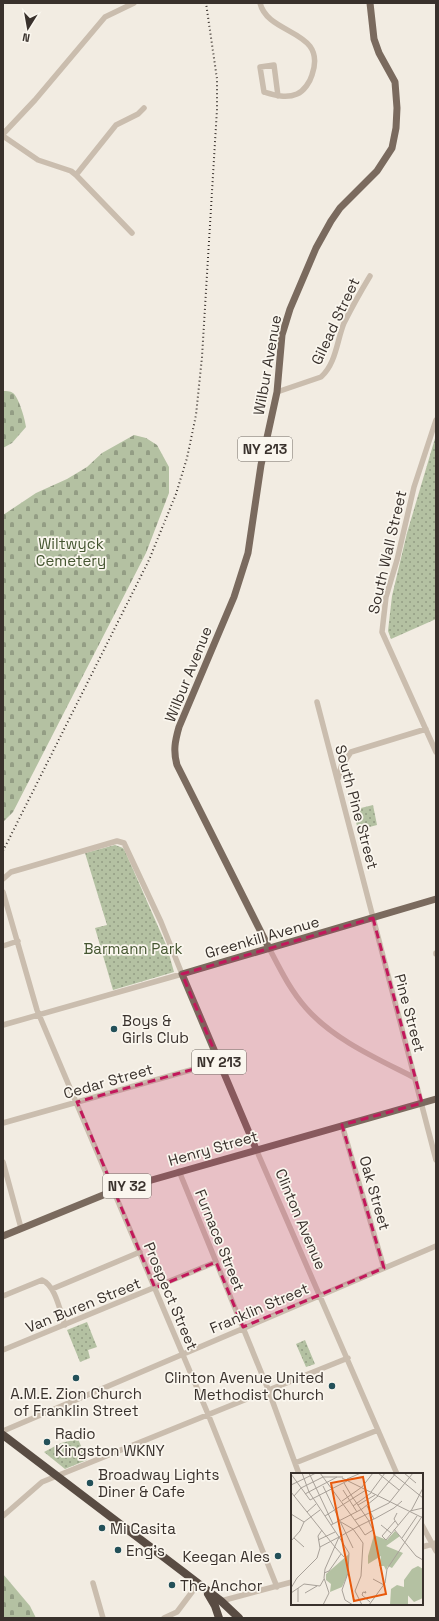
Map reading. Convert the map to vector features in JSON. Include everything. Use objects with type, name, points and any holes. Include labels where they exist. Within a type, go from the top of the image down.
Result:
[{"type":"highway","points":[[3,1435],[221,1601],[239,1618]]},
{"type":"highway","points":[[205,1590],[215,1606],[219,1618]]},
{"type":"main road","name":"Wilbur Avenue","points":[[269,948],[177,765],[174,755],[174,744],[179,727],[244,571],[261,465],[277,392],[282,335],[296,293],[316,248],[340,208],[376,171],[392,148],[396,121],[395,82],[379,53],[374,39],[370,3]]},
{"type":"main road","name":"Greenkill Avenue","points":[[182,974],[436,899]]},
{"type":"main road","name":"Clinton Avenue","points":[[182,974],[256,1149]]},
{"type":"main road","name":"Henry Street","points":[[3,1236],[113,1190],[436,1099]]},
{"type":"street","points":[[132,233],[71,171],[38,160],[3,135],[35,100],[105,17],[134,3]]},
{"type":"street","points":[[260,3],[262,10],[274,24],[292,31],[302,38],[315,55],[315,66],[312,78],[305,88],[297,94],[278,96],[264,92],[260,67],[274,65],[278,96]]},
{"type":"street","points":[[76,175],[116,125],[138,114],[144,108]]},
{"type":"street","name":"Gilead Street","points":[[277,392],[321,377],[326,373],[330,366],[344,323],[370,276]]},
{"type":"street","name":"South Wall Street","points":[[436,420],[414,486],[383,616],[384,639],[436,752]]},
{"type":"street","name":"South Pine Street","points":[[317,702],[373,918]]},
{"type":"street","points":[[338,780],[341,767],[351,752],[426,729]]},
{"type":"street","points":[[3,879],[11,872],[117,841],[122,842],[131,854],[182,974]]},
{"type":"street","name":"Prospect Street","points":[[3,892],[40,1015],[155,1288],[181,1354],[208,1414],[277,1587]]},
{"type":"street","name":"Pine Street","points":[[373,918],[436,1160]]},
{"type":"street","points":[[3,946],[18,941]]},
{"type":"street","points":[[269,948],[293,992],[313,1015],[346,1041],[415,1078]]},
{"type":"street","name":"Greenkill Avenue","points":[[3,1026],[182,974]]},
{"type":"street","name":"Cedar Street","points":[[3,1123],[219,1062]]},
{"type":"street","name":"Oak Street","points":[[342,1126],[384,1268]]},
{"type":"street","name":"Clinton Avenue","points":[[256,1149],[348,1358],[397,1473]]},
{"type":"street","points":[[3,1162],[21,1228]]},
{"type":"street","name":"Furnace Street","points":[[179,1171],[268,1390],[299,1473]]},
{"type":"street","name":"Franklin Street","points":[[3,1431],[243,1327],[436,1246]]},
{"type":"street","points":[[52,1289],[140,1252]]},
{"type":"street","name":"Van Buren Street","points":[[3,1350],[216,1262]]},
{"type":"street","points":[[3,1296],[42,1280],[47,1282],[52,1289],[65,1324]]},
{"type":"street","points":[[3,1516],[42,1482],[348,1358]]},
{"type":"street","points":[[295,1463],[378,1430]]},
{"type":"street","points":[[423,1527],[434,1544],[436,1551]]},
{"type":"street","points":[[423,1547],[434,1544]]},
{"type":"street","points":[[221,1601],[291,1582]]},
{"type":"street","points":[[93,1583],[103,1618]]},
{"type":"street","points":[[164,1618],[176,1612],[198,1584]]},
{"type":"highlighted area","points":[[373,918],[422,1103],[342,1125],[384,1268],[243,1327],[216,1262],[155,1288],[77,1102],[219,1062],[182,974]]},
{"type":"green space","points":[[3,391],[13,393],[17,399],[26,427],[12,443],[3,448]]},
{"type":"green space","name":"Wiltwyck Cemetery","points":[[134,435],[146,438],[157,445],[169,467],[169,493],[146,553],[13,812],[3,822],[3,515],[36,493],[67,479],[87,467],[102,453]]},
{"type":"green space","points":[[436,435],[436,619],[391,639],[388,631],[392,596],[407,533]]},
{"type":"green space","points":[[373,805],[377,825],[358,830],[353,810]]},
{"type":"green space","name":"Barmann Park","points":[[115,845],[123,848],[125,851],[167,947],[174,972],[113,990],[95,928],[107,925],[85,853]]},
{"type":"green space","points":[[87,1322],[97,1347],[88,1350],[90,1358],[80,1362],[67,1330]]},
{"type":"green space","points":[[305,1340],[315,1364],[306,1367],[296,1344]]},
{"type":"green space","points":[[78,1439],[87,1460],[65,1469],[44,1452],[61,1443]]},
{"type":"green space","points":[[3,1574],[30,1606],[36,1618],[3,1618]]},
{"type":"railway","points":[[3,851],[149,560],[176,494],[187,458],[196,415],[202,357],[217,109],[217,79],[206,3]]},
{"type":"place","name":"Boys & Girls Club","points":[[114,1029]]},
{"type":"place","name":"A.M.E. Zion Church of Franklin Street","points":[[76,1378]]},
{"type":"place","name":"Clinton Avenue United Methodist Church","points":[[332,1386]]},
{"type":"place","name":"Radio Kingston WKNY","points":[[47,1442]]},
{"type":"place","name":"Broadway Lights Diner & Cafe","points":[[90,1483]]},
{"type":"place","name":"Mi Casita","points":[[102,1528]]},
{"type":"place","name":"Eng's","points":[[118,1550]]},
{"type":"place","name":"Keegan Ales","points":[[278,1556]]},
{"type":"place","name":"The Anchor","points":[[172,1585]]}]
